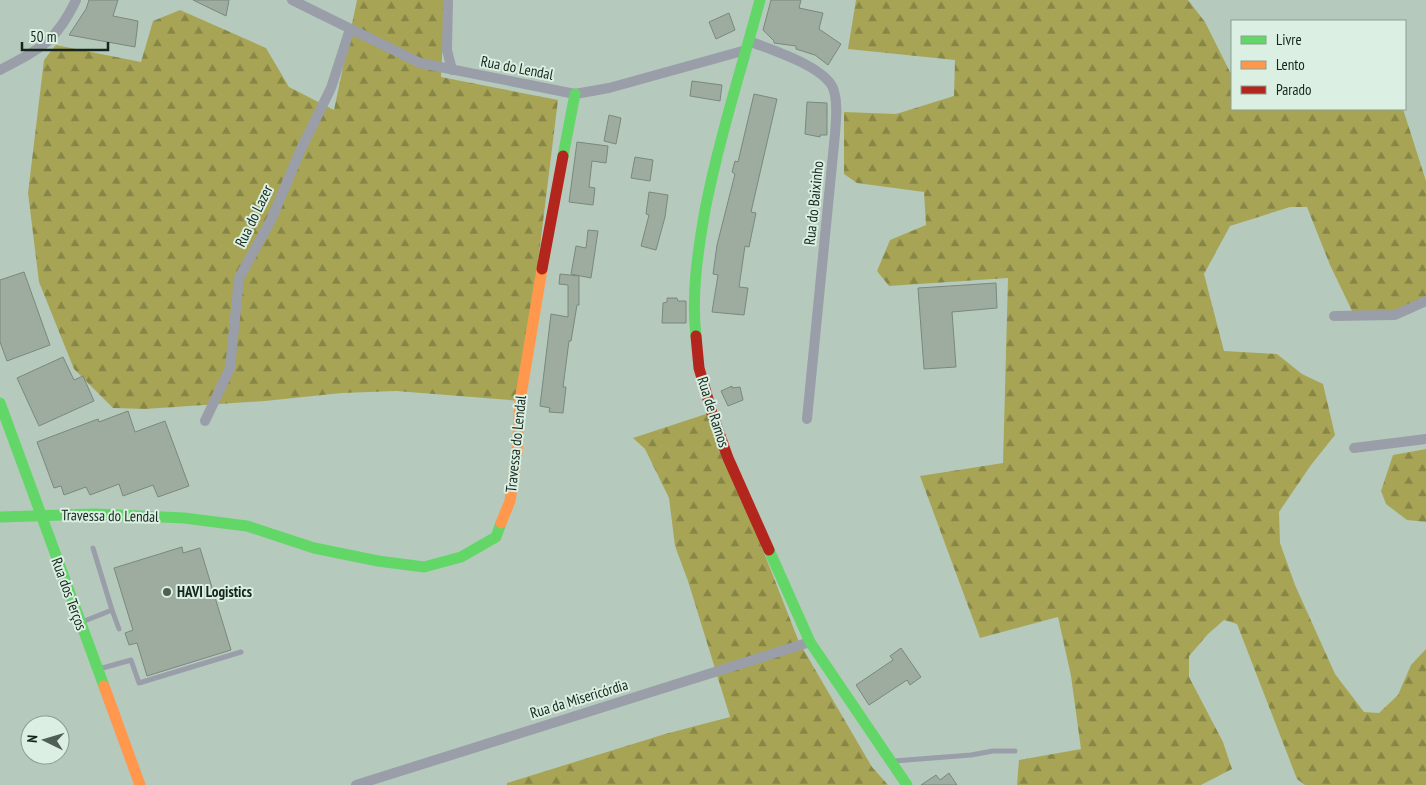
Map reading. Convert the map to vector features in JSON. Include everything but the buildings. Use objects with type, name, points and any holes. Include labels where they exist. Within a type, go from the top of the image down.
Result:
[{"type":"street","points":[[0,70],[34,52],[53,38],[66,20],[76,0]]},
{"type":"street","name":"Rua do Lendal","points":[[292,0],[420,64],[575,94],[608,88],[747,45]]},
{"type":"street","points":[[448,0],[447,50],[452,70]]},
{"type":"street","name":"Rua de Ramos","points":[[760,0],[713,168],[698,248],[695,329],[699,368],[728,458],[810,642],[907,785]]},
{"type":"street","name":"Rua do Lazer","points":[[206,421],[230,368],[239,278],[271,220],[301,149],[331,88],[350,29]]},
{"type":"street","name":"Rua do Baixinho","points":[[747,45],[811,67],[825,76],[834,89],[837,110],[836,134],[807,419]]},
{"type":"street","name":"Travessa do Lendal","points":[[0,517],[95,514],[184,518],[247,526],[314,548],[378,561],[424,567],[462,557],[496,537],[510,501],[517,453],[520,401],[554,201],[575,94]]},
{"type":"street","points":[[1334,316],[1395,315],[1426,301]]},
{"type":"street","name":"Rua dos Terços","points":[[0,403],[96,670],[140,785]]},
{"type":"street","points":[[1354,448],[1426,439]]},
{"type":"street","name":"Rua da Misericórdia","points":[[356,785],[810,642]]},
{"type":"lane","points":[[92,548],[119,629]]},
{"type":"lane","points":[[79,623],[112,610]]},
{"type":"lane","points":[[96,670],[131,660],[139,683],[241,652]]},
{"type":"lane","points":[[891,761],[972,755],[993,751],[1015,751]]},
{"type":"green space","points":[[357,0],[445,0],[441,77],[558,100],[521,401],[396,391],[342,393],[265,401],[145,409],[113,408],[74,369],[39,282],[28,193],[44,60],[56,45],[141,62],[153,21],[180,10],[266,48],[289,87],[334,110]]},
{"type":"green space","points":[[856,0],[1188,0],[1205,22],[1231,72],[1231,110],[1403,110],[1426,181],[1426,301],[1416,308],[1356,319],[1330,265],[1307,207],[1290,207],[1230,226],[1204,274],[1224,351],[1277,354],[1302,374],[1323,384],[1335,435],[1311,465],[1279,512],[1280,543],[1295,585],[1335,674],[1364,712],[1379,713],[1398,695],[1411,665],[1426,649],[1426,785],[1305,785],[1297,779],[1237,624],[1224,620],[1208,634],[1189,656],[1189,677],[1223,742],[1232,769],[1201,785],[1017,785],[1019,760],[1081,749],[1071,676],[1058,617],[980,638],[920,476],[1003,463],[1008,278],[889,286],[877,271],[890,240],[926,225],[924,192],[857,183],[844,174],[844,112],[896,114],[954,96],[955,60],[848,49]]},
{"type":"green space","points":[[709,413],[799,642],[872,767],[888,785],[507,785],[507,783],[665,734],[730,717],[688,581],[675,546],[669,498],[645,449],[633,438]]},
{"type":"green space","points":[[1426,449],[1426,522],[1407,520],[1386,504],[1381,491],[1393,455]]},
{"type":"traffic: fast","points":[[696,336],[695,288],[705,210],[724,131],[760,0]]},
{"type":"traffic: fast","points":[[563,156],[575,94]]},
{"type":"traffic: fast","points":[[0,403],[104,686]]},
{"type":"traffic: fast","points":[[0,517],[95,514],[184,518],[247,526],[314,548],[378,561],[424,567],[461,557],[496,537],[501,523]]},
{"type":"traffic: fast","points":[[769,550],[810,642],[907,785]]},
{"type":"traffic: slow","points":[[501,523],[510,501],[517,453],[520,401],[542,269]]},
{"type":"traffic: slow","points":[[104,686],[140,785]]},
{"type":"traffic: jam","points":[[542,269],[563,156]]},
{"type":"traffic: jam","points":[[696,336],[699,368],[712,413],[728,458],[769,550]]},
{"type":"place","name":"HAVI Logistics","points":[[167,592]]}]
